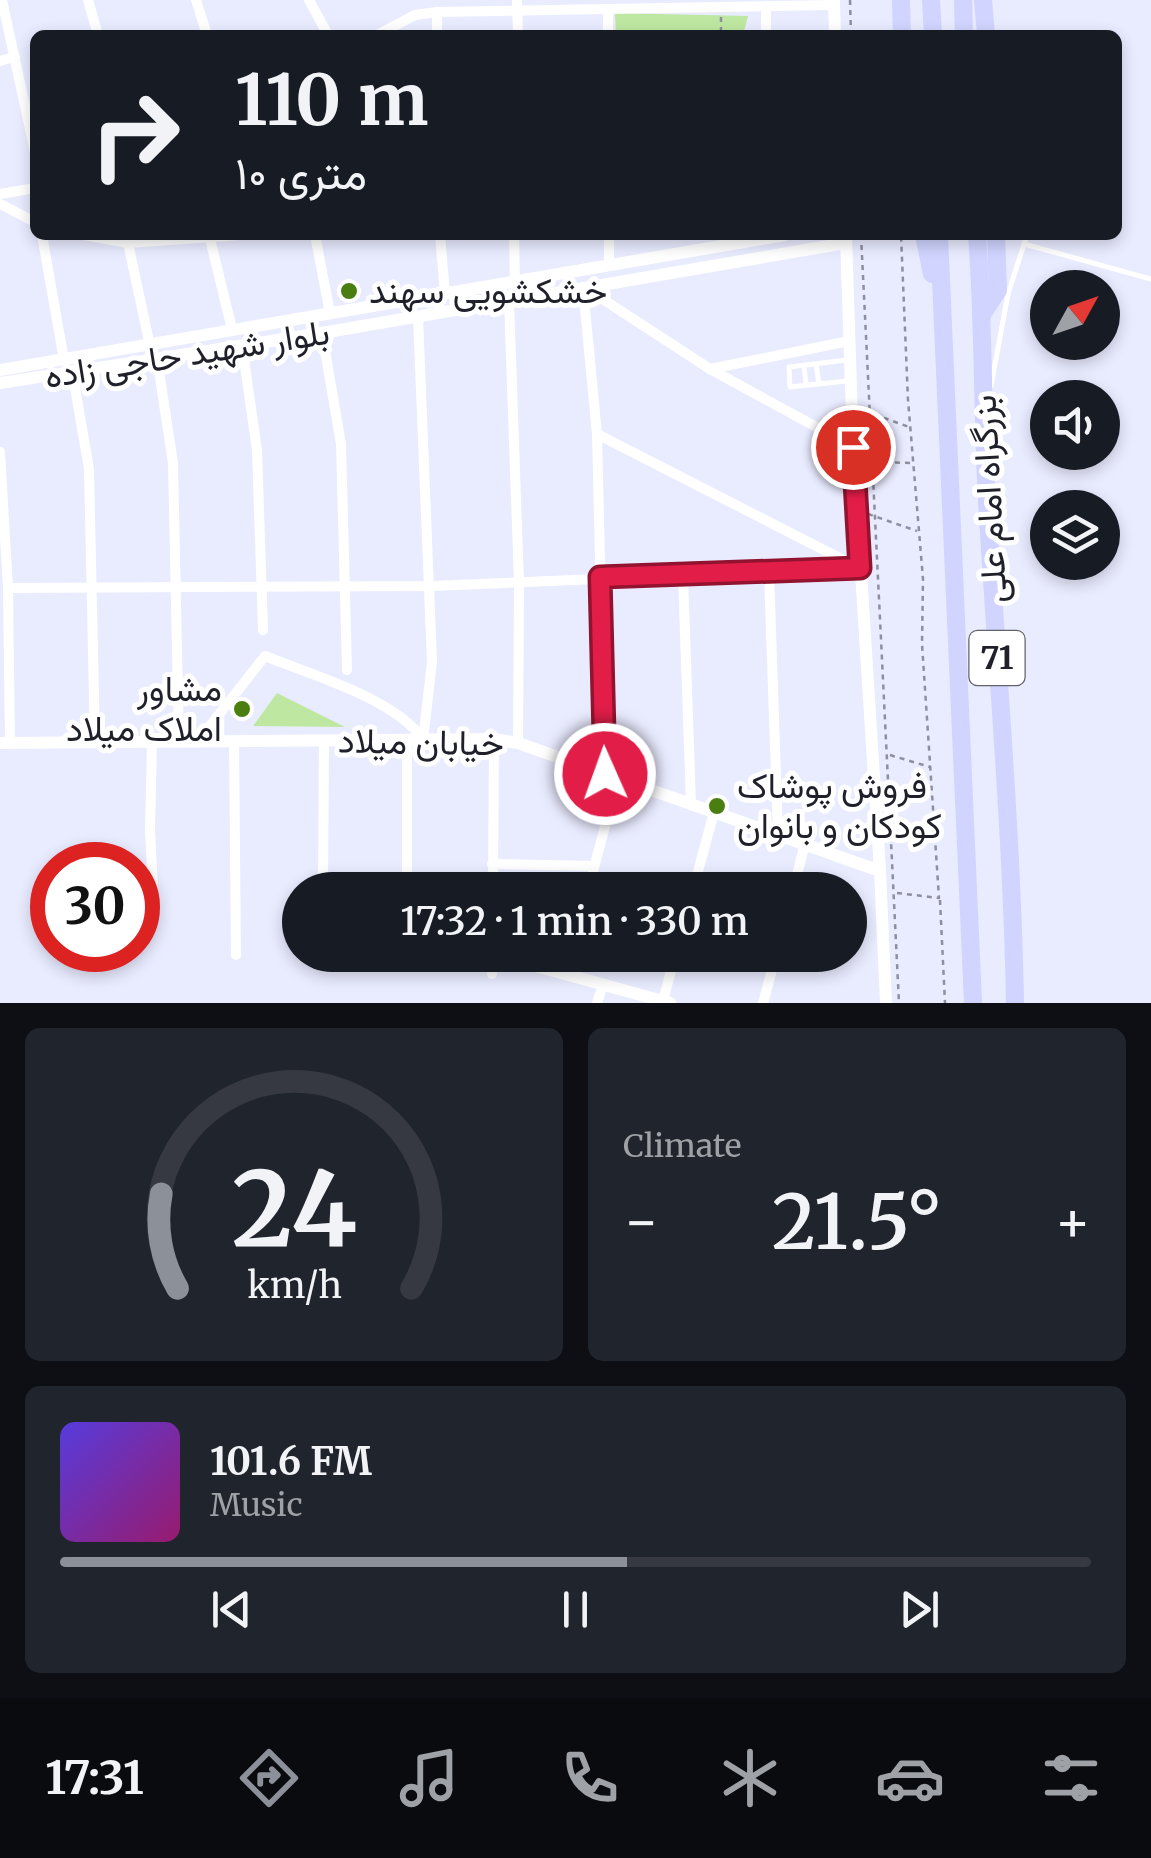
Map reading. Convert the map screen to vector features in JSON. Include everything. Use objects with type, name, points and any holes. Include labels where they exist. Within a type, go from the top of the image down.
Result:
[{"type":"highway","points":[[900,0],[902,30]]},
{"type":"highway","points":[[932,0],[932,30]]},
{"type":"highway","points":[[963,0],[964,30]]},
{"type":"highway","points":[[983,0],[986,30]]},
{"type":"highway","points":[[925,240],[940,313]]},
{"type":"highway","name":"بزرگراه امام علی","points":[[939,240],[973,1003]]},
{"type":"highway","name":"بزرگراه امام علی","points":[[977,240],[1015,1003]]},
{"type":"highway","points":[[983,313],[998,290],[996,240]]},
{"type":"street","points":[[2,0],[30,128]]},
{"type":"street","points":[[88,0],[97,30]]},
{"type":"street","points":[[196,0],[205,30]]},
{"type":"street","points":[[310,0],[325,30]]},
{"type":"street","points":[[411,0],[415,15]]},
{"type":"street","points":[[387,30],[415,15],[518,5],[608,9],[627,4],[720,7],[803,2],[834,2],[835,30]]},
{"type":"street","points":[[766,6],[766,30]]},
{"type":"street","points":[[608,9],[608,30]]},
{"type":"street","points":[[437,12],[437,30]]},
{"type":"street","points":[[0,61],[15,57]]},
{"type":"street","points":[[0,194],[30,189]]},
{"type":"street","points":[[0,204],[30,219]]},
{"type":"street","points":[[43,240],[88,469],[95,742]]},
{"type":"street","points":[[112,240],[210,240],[232,329]]},
{"type":"street","points":[[317,240],[330,314]]},
{"type":"street","points":[[440,240],[444,294]]},
{"type":"street","points":[[514,240],[515,283]]},
{"type":"street","points":[[609,240],[609,264],[622,311]]},
{"type":"street","name":"بلوار شهید حاجی زاده","points":[[154,352],[232,329],[754,240]]},
{"type":"street","name":"بلوار شهید حاجی زاده","points":[[0,370],[322,334],[841,240]]},
{"type":"street","points":[[846,240],[860,568],[880,871],[888,891],[886,1003]]},
{"type":"street","points":[[128,243],[154,352],[173,463],[179,742]]},
{"type":"street","points":[[583,287],[710,368],[853,447]]},
{"type":"street","points":[[583,287],[597,434],[600,577],[612,776],[592,872]]},
{"type":"street","points":[[509,301],[519,583],[518,743]]},
{"type":"street","points":[[418,317],[431,586],[432,662],[424,740]]},
{"type":"street","points":[[322,334],[341,444],[347,670]]},
{"type":"street","points":[[710,368],[849,342]]},
{"type":"street","points":[[242,345],[257,450],[263,630]]},
{"type":"street","name":"بلوار شهید حاجی زاده","points":[[0,383],[68,365]]},
{"type":"street","points":[[597,434],[860,568]]},
{"type":"street","points":[[0,452],[8,588],[5,743]]},
{"type":"street","points":[[8,588],[431,586],[860,568]]},
{"type":"street","points":[[770,572],[778,835]]},
{"type":"street","points":[[683,575],[691,804]]},
{"type":"street","points":[[198,741],[264,656],[347,689],[411,722],[424,740]]},
{"type":"street","points":[[492,872],[494,739]]},
{"type":"street","name":"خیابان میلاد","points":[[5,743],[494,739],[518,743],[880,871]]},
{"type":"street","points":[[323,872],[324,740]]},
{"type":"street","points":[[407,740],[407,872]]},
{"type":"street","points":[[234,741],[236,955]]},
{"type":"street","points":[[151,842],[152,742]]},
{"type":"street","points":[[698,872],[714,812]]},
{"type":"street","points":[[798,872],[806,844]]},
{"type":"street","points":[[492,864],[594,866]]},
{"type":"street","points":[[558,972],[666,1002],[672,972]]},
{"type":"street","points":[[763,1003],[771,972]]},
{"type":"street","points":[[598,1003],[602,984]]},
{"type":"lane","points":[[984,423],[1008,294],[1025,240]]},
{"type":"lane","points":[[1023,244],[1151,279]]},
{"type":"lane","points":[[850,360],[790,368],[790,387],[851,380]]},
{"type":"lane","points":[[816,364],[819,384]]},
{"type":"lane","points":[[804,366],[806,385]]},
{"type":"path","points":[[850,0],[851,30]]},
{"type":"path","points":[[720,7],[721,30]]},
{"type":"path","points":[[861,240],[889,755],[888,891],[900,1003]]},
{"type":"path","points":[[901,240],[945,1003]]},
{"type":"path","points":[[852,406],[910,428]]},
{"type":"path","points":[[873,462],[913,463]]},
{"type":"path","points":[[857,510],[919,532]]},
{"type":"path","points":[[873,754],[932,767]]},
{"type":"path","points":[[888,891],[940,898]]},
{"type":"green space","points":[[615,13],[748,16],[744,30],[616,30]]},
{"type":"green space","points":[[277,693],[345,727],[253,726]]},
{"type":"place","name":"خشکشویی سهند","points":[[349,291]]},
{"type":"place","name":"مشاور املاک میلاد","points":[[242,709]]},
{"type":"place","name":"فروش پوشاک کودکان و بانوان","points":[[717,806]]},
{"type":"route","points":[[605,774],[600,577],[860,568],[853,447]]}]
